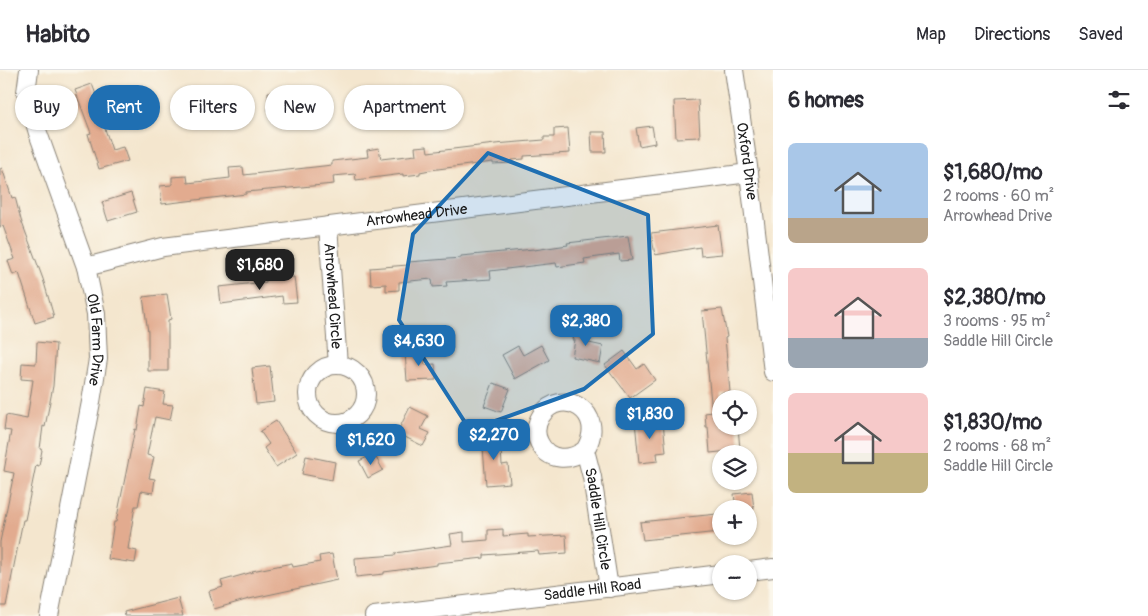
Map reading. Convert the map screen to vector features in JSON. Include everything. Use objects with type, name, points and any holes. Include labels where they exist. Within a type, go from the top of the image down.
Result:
[{"type":"street","name":"Old Farm Drive","points":[[29,70],[26,92],[38,133],[86,267],[96,314],[98,359],[92,402],[49,616]]},
{"type":"street","name":"Oxford Drive","points":[[734,70],[749,173],[773,372]]},
{"type":"street","name":"Arrowhead Drive","points":[[86,267],[163,247],[749,173]]},
{"type":"street","name":"Arrowhead Circle","points":[[328,226],[338,365]]},
{"type":"street","name":"Saddle Hill Circle","points":[[585,450],[592,477],[608,588]]},
{"type":"street","points":[[757,570],[773,568]]},
{"type":"street","name":"Saddle Hill Road","points":[[374,616],[712,575]]},
{"type":"highlighted area","points":[[488,153],[648,215],[653,334],[584,389],[470,430],[399,320],[413,234]]},
{"type":"building","points":[[88,85],[88,125],[78,98],[78,89]]},
{"type":"building","points":[[698,100],[700,137],[676,138],[674,101]]},
{"type":"building","points":[[652,126],[655,143],[639,146],[636,128]]},
{"type":"building","points":[[568,128],[570,153],[524,156],[524,159],[512,160],[513,163],[493,164],[493,162],[430,170],[420,172],[420,174],[403,176],[403,174],[356,180],[355,174],[333,176],[334,184],[246,192],[246,194],[162,204],[160,186],[172,185],[172,177],[187,176],[188,183],[230,178],[229,168],[243,167],[244,175],[332,165],[332,161],[368,157],[367,150],[379,148],[381,159],[416,155],[415,147],[427,146],[428,152],[544,140],[544,137],[554,137],[554,129]]},
{"type":"building","points":[[90,130],[105,130],[112,150],[123,147],[128,161],[99,169],[88,134],[91,133]]},
{"type":"building","points":[[591,132],[605,132],[606,152],[592,152]]},
{"type":"building","points":[[2,168],[12,198],[15,197],[54,317],[35,323],[19,273],[13,275],[8,261],[15,259],[3,226],[0,227],[0,169]]},
{"type":"building","points":[[131,193],[137,212],[108,221],[102,202]]},
{"type":"building","points":[[718,225],[722,254],[701,256],[700,247],[655,255],[651,233]]},
{"type":"building","points":[[628,236],[632,260],[620,261],[619,254],[584,259],[585,263],[557,267],[556,263],[490,271],[491,279],[446,282],[447,286],[433,287],[432,279],[399,282],[399,290],[386,291],[386,284],[371,285],[370,268],[408,265],[408,262],[461,258],[461,256],[534,250],[568,245],[567,243]]},
{"type":"building","points":[[294,277],[297,302],[283,303],[282,296],[221,304],[219,287]]},
{"type":"building","points":[[167,294],[171,319],[168,320],[168,371],[148,371],[148,332],[143,297]]},
{"type":"building","points":[[722,309],[727,337],[725,338],[730,390],[712,390],[712,412],[702,311]]},
{"type":"building","points":[[575,328],[591,331],[589,343],[603,346],[600,363],[572,357]]},
{"type":"building","points":[[37,342],[56,344],[53,386],[45,427],[43,426],[39,466],[36,465],[25,520],[23,520],[6,606],[0,606],[0,542],[14,473],[4,471],[11,431],[4,430],[6,415],[27,419],[33,380],[21,379],[22,363],[36,364]]},
{"type":"building","points":[[541,345],[549,360],[515,379],[502,355],[518,346],[523,355]]},
{"type":"building","points":[[424,351],[425,365],[435,364],[436,380],[407,381],[405,352]]},
{"type":"building","points":[[624,351],[637,369],[644,364],[655,380],[630,398],[605,365]]},
{"type":"building","points":[[270,366],[274,402],[256,404],[252,368]]},
{"type":"building","points":[[493,383],[510,389],[501,412],[484,406]]},
{"type":"building","points":[[147,389],[165,392],[163,404],[173,405],[170,420],[155,417],[147,455],[154,457],[149,478],[155,479],[153,493],[141,491],[138,506],[135,506],[128,549],[137,551],[135,563],[108,559],[114,522],[116,522],[135,429],[137,430],[141,406],[144,407]]},
{"type":"building","points":[[410,407],[428,416],[421,429],[430,433],[423,446],[397,433]]},
{"type":"building","points":[[712,412],[712,435],[739,435],[740,445],[712,445],[712,453],[710,453],[705,413]]},
{"type":"building","points":[[652,419],[652,423],[663,422],[666,452],[657,453],[658,461],[639,463],[635,421]]},
{"type":"building","points":[[276,421],[297,453],[276,467],[264,448],[269,444],[260,431]]},
{"type":"building","points":[[500,433],[502,465],[508,464],[510,483],[486,485],[482,435]]},
{"type":"building","points":[[374,454],[383,470],[368,478],[359,461]]},
{"type":"building","points":[[306,456],[335,462],[332,480],[302,474]]},
{"type":"building","points":[[752,492],[753,500],[735,500],[734,494]]},
{"type":"building","points":[[712,515],[712,533],[643,540],[640,522]]},
{"type":"building","points":[[503,529],[503,536],[528,534],[528,537],[566,535],[567,553],[539,555],[538,551],[484,555],[484,558],[437,563],[437,565],[356,577],[355,558],[396,555],[395,553],[452,545],[450,534],[464,532],[464,542],[488,540],[488,530]]},
{"type":"building","points":[[332,554],[337,580],[249,599],[214,609],[209,591],[223,587],[221,581],[252,571],[292,563],[293,567],[320,562],[319,556]]},
{"type":"building","points":[[178,598],[183,616],[125,616],[124,612]]}]
